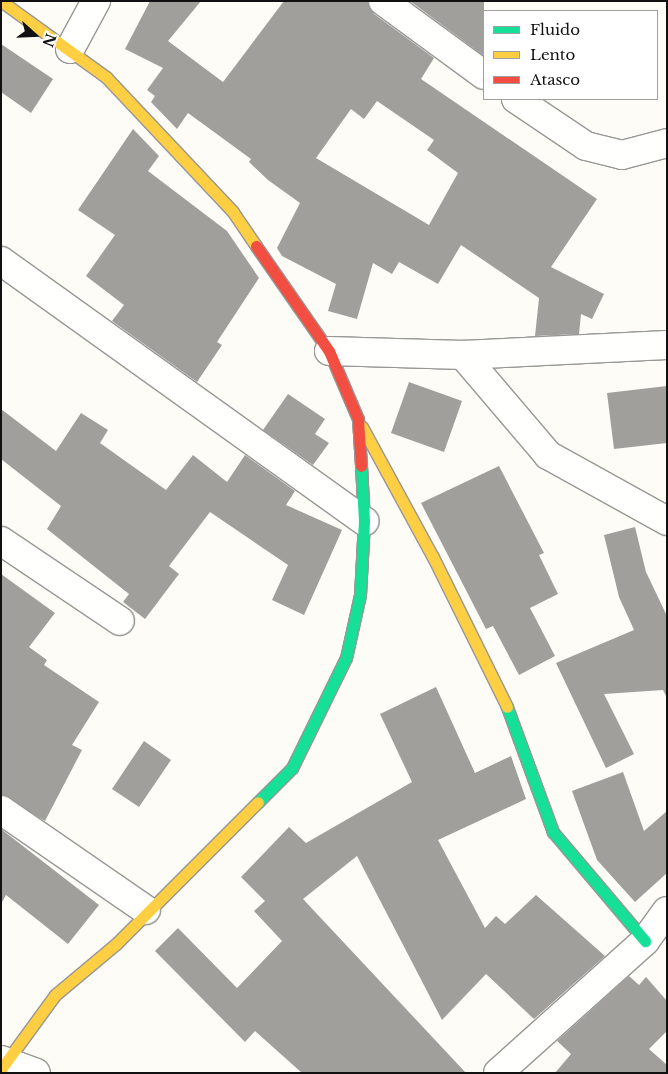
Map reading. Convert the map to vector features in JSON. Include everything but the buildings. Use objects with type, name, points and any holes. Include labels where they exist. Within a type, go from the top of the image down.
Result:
[{"type":"street","points":[[2,1],[106,77],[233,212],[329,351],[358,419],[519,731],[553,832],[645,941]]},
{"type":"street","points":[[70,49],[96,1]]},
{"type":"street","points":[[383,1],[483,74]]},
{"type":"street","points":[[517,100],[586,146],[622,155],[667,143]]},
{"type":"street","points":[[1,261],[363,508]]},
{"type":"street","points":[[329,351],[463,355],[667,345]]},
{"type":"street","points":[[463,355],[548,455],[667,521]]},
{"type":"street","points":[[36,1073],[3,1064],[55,995],[117,943],[146,910],[292,768],[346,658],[360,595],[363,508],[358,419]]},
{"type":"street","points":[[363,508],[394,487]]},
{"type":"street","points":[[1,541],[120,621]]},
{"type":"street","points":[[1,810],[146,910]]},
{"type":"street","points":[[498,1073],[645,941],[667,911]]},
{"type":"traffic: fast","points":[[258,802],[292,768],[346,658],[360,595],[364,521],[361,466]]},
{"type":"traffic: fast","points":[[507,707],[553,832],[645,941]]},
{"type":"traffic: slow","points":[[1,1],[106,77],[233,212],[256,246]]},
{"type":"traffic: slow","points":[[362,427],[433,557],[507,707]]},
{"type":"traffic: slow","points":[[1,1069],[55,995],[117,943],[258,802]]},
{"type":"traffic: jam","points":[[256,246],[329,351],[358,419],[361,466]]}]
